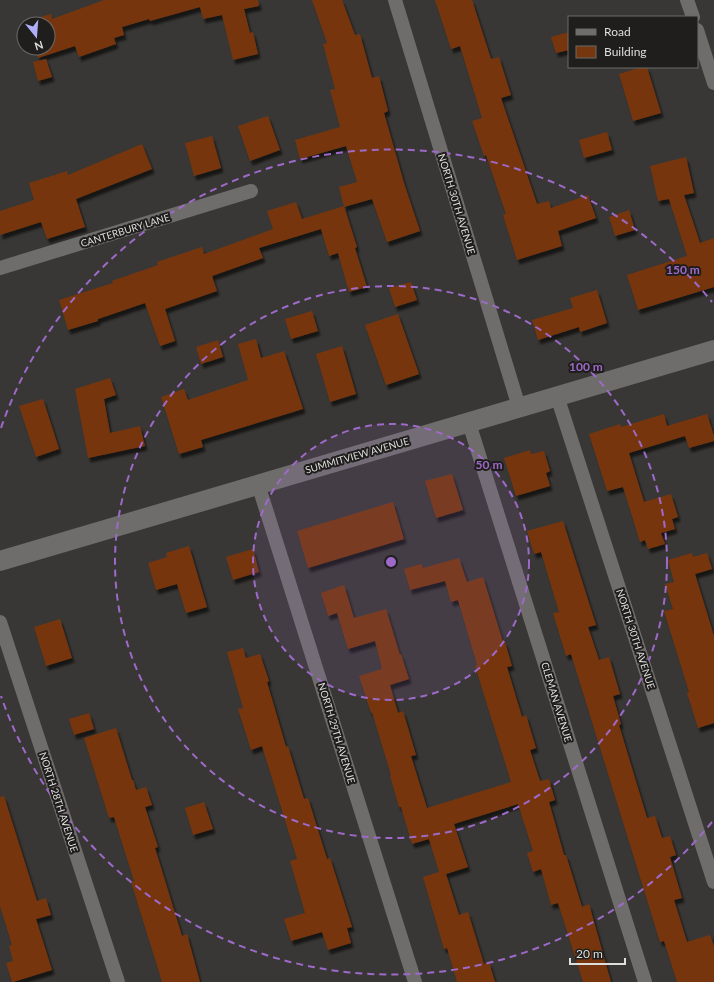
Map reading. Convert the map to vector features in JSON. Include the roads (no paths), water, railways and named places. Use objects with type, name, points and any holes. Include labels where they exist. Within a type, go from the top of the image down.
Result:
[{"type":"main road","name":"SUMMITVIEW AVENUE","points":[[0,561],[714,350]]},
{"type":"street","name":"NORTH 30TH AVENUE","points":[[395,0],[519,408]]},
{"type":"street","points":[[688,0],[693,16]]},
{"type":"street","points":[[698,33],[714,83]]},
{"type":"street","name":"CANTERBURY LANE","points":[[0,268],[251,191]]},
{"type":"street","name":"NORTH 30TH AVENUE","points":[[557,396],[714,882]]},
{"type":"street","name":"CLEMAN AVENUE","points":[[469,423],[645,982]]},
{"type":"street","name":"NORTH 29TH AVENUE","points":[[258,484],[415,982]]},
{"type":"street","name":"NORTH 28TH AVENUE","points":[[0,622],[118,982]]}]
